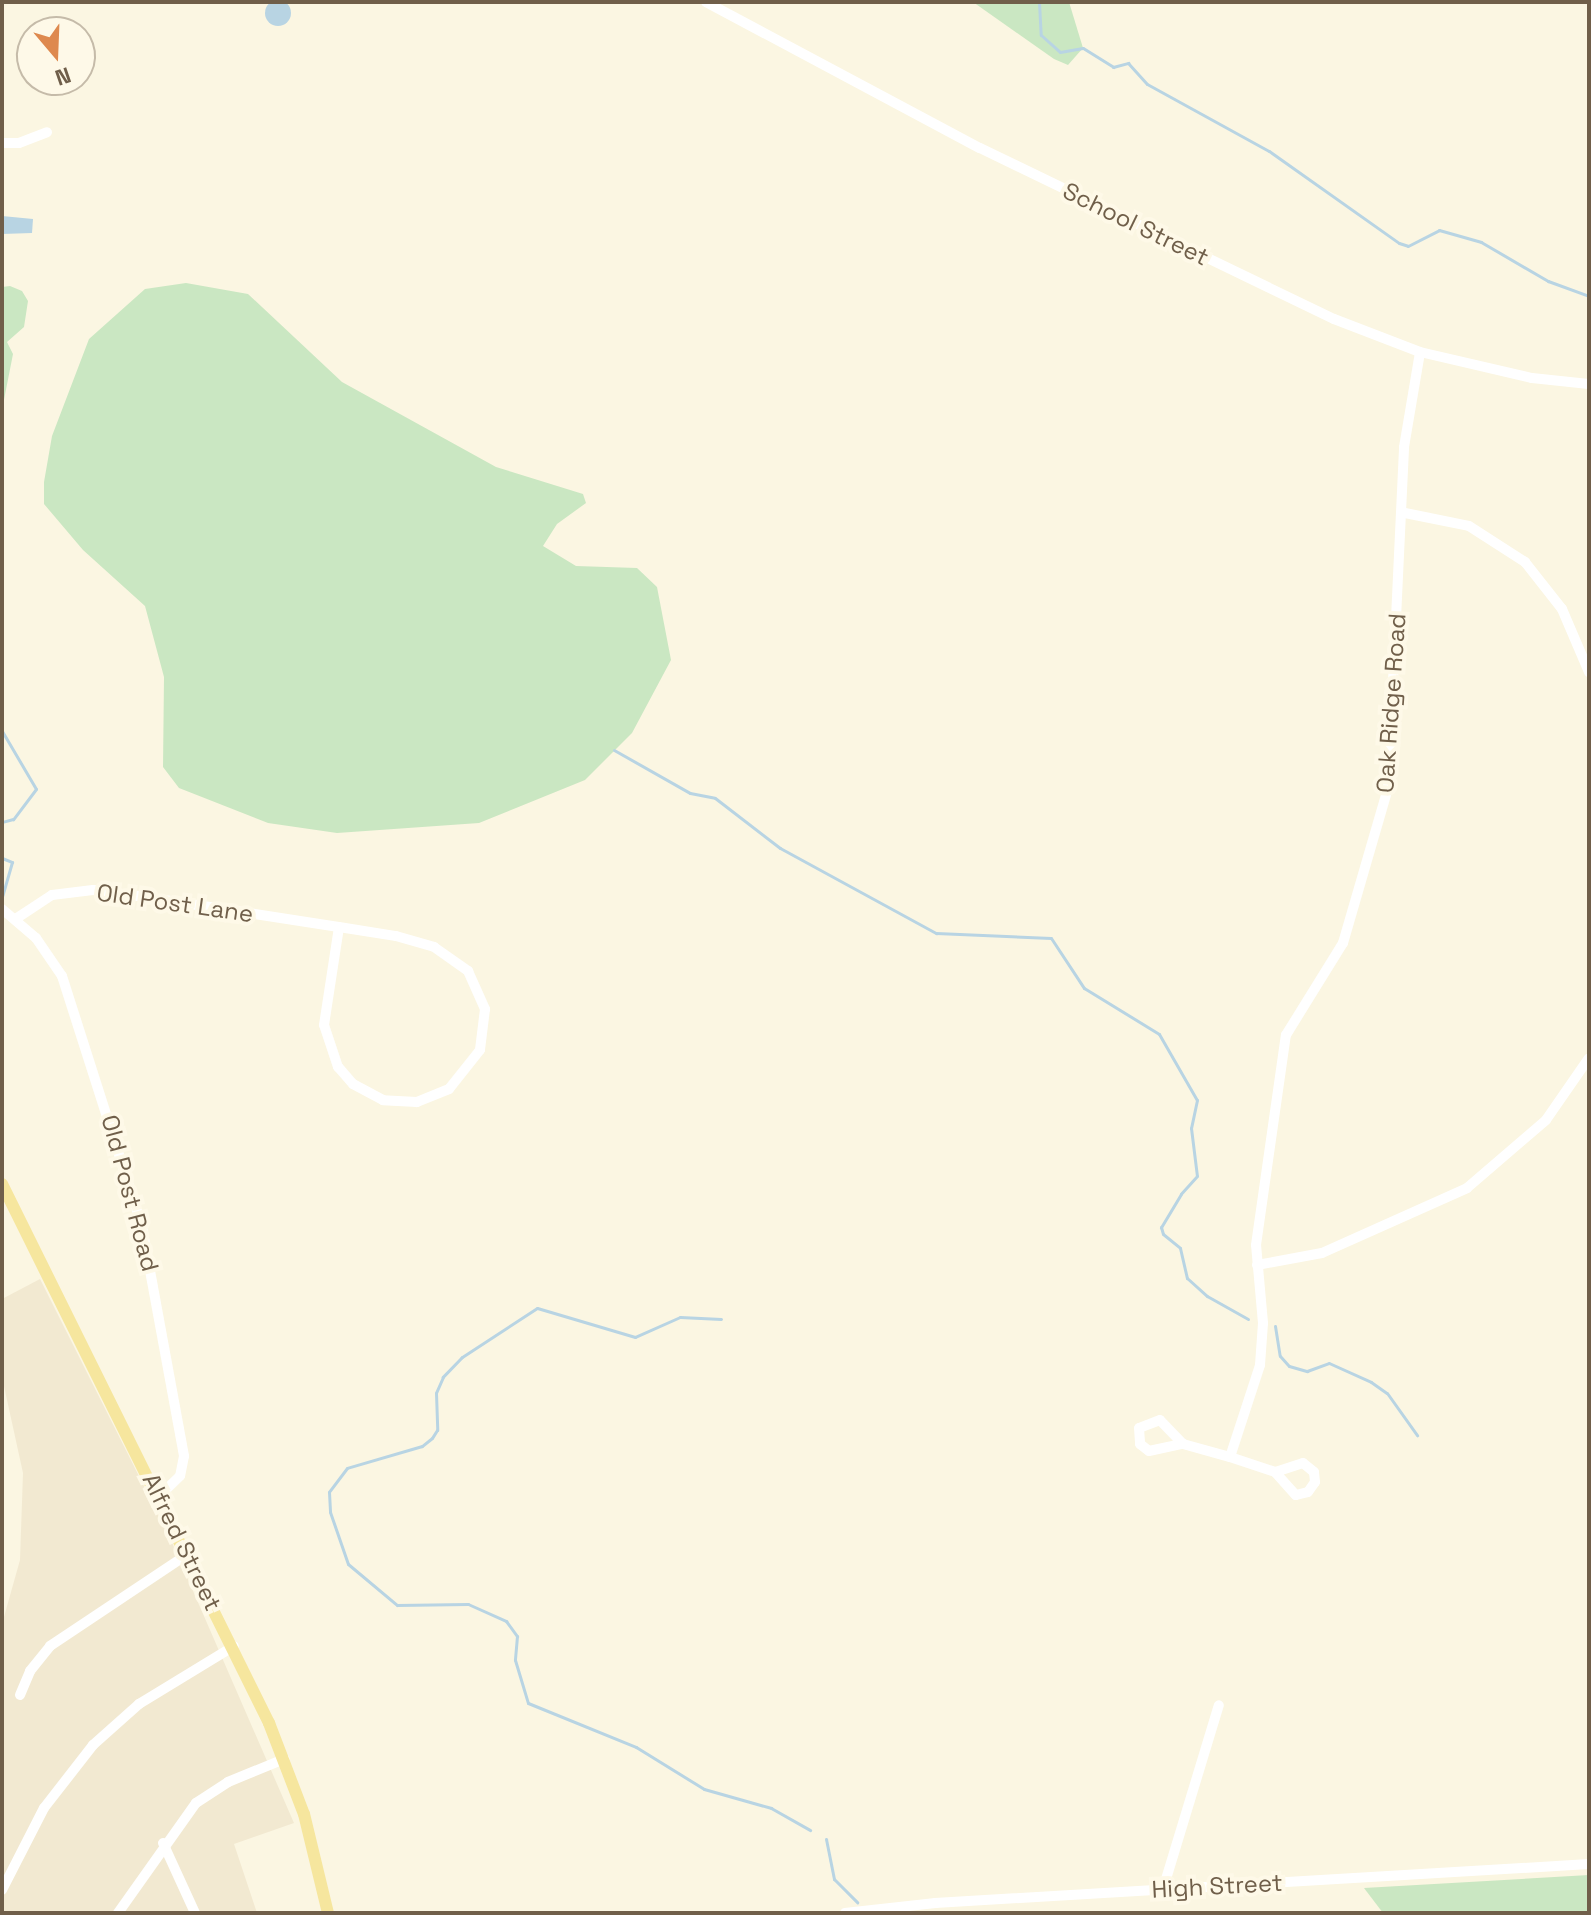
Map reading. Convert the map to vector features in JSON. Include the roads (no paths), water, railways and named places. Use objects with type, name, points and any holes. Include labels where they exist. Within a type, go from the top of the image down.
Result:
[{"type":"main road","name":"Alfred Street","points":[[2,1184],[234,1646],[284,1759],[328,1913]]},
{"type":"street","name":"School Street","points":[[706,2],[980,148],[1334,319],[1420,352],[1532,378],[1589,384]]},
{"type":"street","points":[[2,143],[19,143],[47,132]]},
{"type":"street","name":"Oak Ridge Road","points":[[1230,1457],[1260,1365],[1263,1323],[1257,1265],[1258,1221],[1286,1035],[1343,943],[1388,788],[1405,513],[1407,407],[1420,352]]},
{"type":"street","points":[[1405,513],[1469,526],[1525,562],[1562,609],[1589,672]]},
{"type":"street","name":"Old Post Lane","points":[[17,918],[52,895],[93,890],[339,927],[434,947],[468,971],[485,1009],[484,1037],[474,1063],[449,1089],[417,1102],[383,1100],[353,1084],[338,1067],[324,1025],[339,927]]},
{"type":"street","name":"Old Post Road","points":[[2,909],[17,918],[51,957],[73,1000],[145,1239],[184,1456],[180,1476],[159,1496]]},
{"type":"street","points":[[1257,1265],[1322,1253],[1467,1188],[1528,1139],[1588,1064]]},
{"type":"street","points":[[1183,1444],[1275,1472]]},
{"type":"street","points":[[20,1695],[30,1671],[50,1646],[188,1554]]},
{"type":"street","points":[[2,1890],[44,1808],[96,1742],[160,1690],[234,1646]]},
{"type":"street","points":[[1163,1889],[1219,1705]]},
{"type":"street","points":[[118,1913],[184,1814],[209,1792],[284,1759]]},
{"type":"street","points":[[163,1843],[195,1913]]},
{"type":"street","name":"High Street","points":[[845,1913],[1163,1889],[1589,1864]]},
{"type":"water","points":[[278,0],[287,4],[291,13],[287,22],[278,26],[269,22],[265,13],[269,4]]},
{"type":"water","points":[[2,216],[33,219],[32,233],[2,234]]},
{"type":"waterway","points":[[1039,2],[1041,35],[1060,52],[1083,48],[1113,67],[1128,63],[1147,84],[1269,151],[1399,243],[1408,246],[1439,230],[1481,242],[1548,281],[1589,296]]},
{"type":"waterway","points":[[2,731],[36,789],[13,819],[2,822]]},
{"type":"waterway","points":[[614,750],[690,793],[715,798],[780,848],[936,933],[1051,938],[1084,988],[1159,1034],[1197,1100],[1191,1128],[1197,1176],[1181,1194],[1161,1227],[1163,1234],[1180,1248],[1187,1278],[1207,1296],[1248,1319]]},
{"type":"waterway","points":[[2,858],[12,862],[2,896]]},
{"type":"waterway","points":[[721,1319],[680,1317],[635,1337],[537,1308],[462,1357],[443,1377],[436,1393],[437,1430],[432,1438],[422,1446],[347,1468],[329,1492],[330,1512],[348,1564],[397,1605],[468,1604],[506,1621],[517,1636],[515,1660],[528,1703],[636,1747],[704,1789],[771,1808],[810,1830]]},
{"type":"waterway","points":[[1275,1326],[1280,1356],[1289,1366],[1307,1371],[1329,1363],[1371,1382],[1387,1393],[1417,1435]]},
{"type":"waterway","points":[[826,1839],[834,1879],[857,1902]]}]
